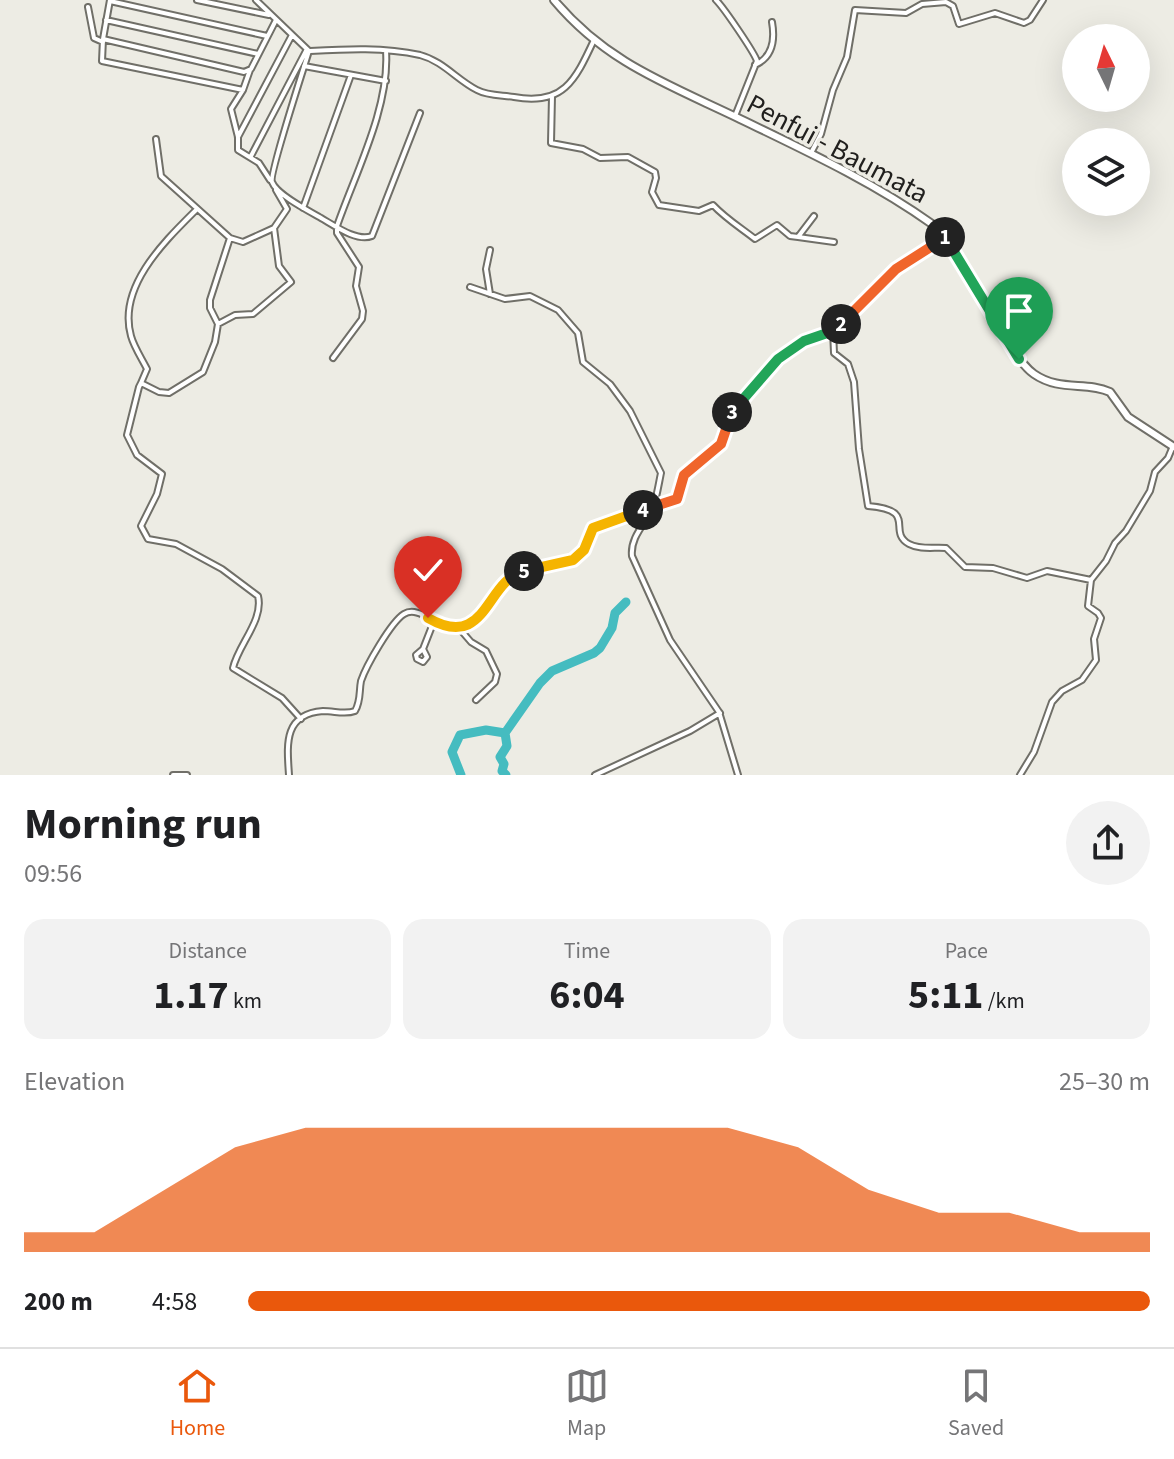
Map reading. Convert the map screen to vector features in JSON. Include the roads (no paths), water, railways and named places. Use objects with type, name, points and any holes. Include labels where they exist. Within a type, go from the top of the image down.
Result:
[{"type":"street","points":[[243,90],[102,61],[110,0],[267,36]]},
{"type":"street","points":[[197,0],[271,15]]},
{"type":"street","points":[[256,0],[308,50],[364,48],[420,55],[437,62],[476,90],[531,101],[552,96],[580,71],[594,40]]},
{"type":"street","name":"Penfui - Baumata","points":[[554,0],[594,40],[639,71],[811,153],[877,189],[942,232],[1001,332],[1029,370],[1060,385],[1110,392],[1128,417],[1174,447]]},
{"type":"street","points":[[716,0],[756,56],[735,116]]},
{"type":"street","points":[[811,153],[821,134],[833,90],[847,57],[855,10],[906,13],[922,4],[946,2],[953,6],[959,24],[995,13],[1024,23],[1030,20],[1043,0]]},
{"type":"street","points":[[88,7],[94,38],[244,72],[251,69]]},
{"type":"street","points":[[106,20],[258,54]]},
{"type":"street","points":[[156,139],[161,176],[230,238],[243,242],[274,228],[287,209],[271,181],[251,156],[238,150],[231,109],[276,20]]},
{"type":"street","points":[[755,65],[769,54],[774,33],[772,22]]},
{"type":"street","points":[[238,137],[292,35]]},
{"type":"street","points":[[271,181],[308,50]]},
{"type":"street","points":[[251,156],[308,50]]},
{"type":"street","points":[[333,358],[360,324],[363,311],[356,286],[360,270],[337,233],[337,226],[380,107],[386,81],[386,51]]},
{"type":"street","points":[[304,66],[386,81]]},
{"type":"street","points":[[303,208],[351,75]]},
{"type":"street","points":[[552,96],[552,144],[583,149],[600,158],[624,156],[633,159],[655,172],[652,192],[659,205],[699,211],[713,205],[755,239],[777,225],[792,237],[834,242]]},
{"type":"street","points":[[276,190],[357,236],[372,236],[420,113]]},
{"type":"street","points":[[197,209],[162,244],[136,287],[128,316],[131,338],[147,369],[127,435],[137,455],[162,474],[157,494],[141,525],[144,535],[150,539],[176,544],[225,571],[257,595],[259,602],[253,623],[233,668],[282,698],[301,719]]},
{"type":"street","points":[[798,237],[814,216]]},
{"type":"street","points":[[218,324],[235,315],[253,314],[290,283],[279,266],[274,228]]},
{"type":"street","points":[[289,775],[288,737],[292,727],[301,719],[320,712],[354,712],[359,704],[362,678],[400,617],[415,612],[448,627],[458,627],[482,614],[514,574],[569,562],[582,553],[590,532],[596,527],[677,499],[683,477],[719,448],[733,410],[772,365],[804,341],[833,331],[896,269],[925,252],[942,232]]},
{"type":"street","points":[[141,383],[159,392],[169,393],[203,372],[215,342],[218,324],[209,306],[230,238]]},
{"type":"street","points":[[490,250],[486,269],[490,294]]},
{"type":"street","points":[[470,287],[509,299],[532,297],[555,308],[576,330],[582,360],[616,392],[637,424],[661,475],[654,494],[654,506],[633,543],[632,556],[670,640],[720,713],[738,775]]},
{"type":"street","points":[[833,331],[834,353],[848,365],[855,386],[859,449],[868,506],[894,511],[899,519],[902,540],[917,547],[946,548],[967,568],[996,569],[1024,577],[1048,571],[1091,580]]},
{"type":"street","points":[[1020,775],[1034,752],[1052,702],[1061,692],[1082,680],[1097,659],[1094,639],[1101,618],[1087,606],[1091,580],[1127,529],[1150,491],[1155,472],[1174,447]]},
{"type":"street","points":[[423,649],[434,621]]},
{"type":"street","points":[[458,627],[486,651],[497,674],[495,682],[476,700]]},
{"type":"street","points":[[595,775],[690,731],[720,713]]},
{"type":"street","points":[[173,775],[187,775]]},
{"type":"waterway","points":[[461,775],[452,752],[460,735],[486,730],[505,733],[552,671],[600,648],[612,628],[615,613],[626,602]]},
{"type":"waterway","points":[[505,733],[507,746],[500,757],[504,764],[502,771],[506,775]]}]
